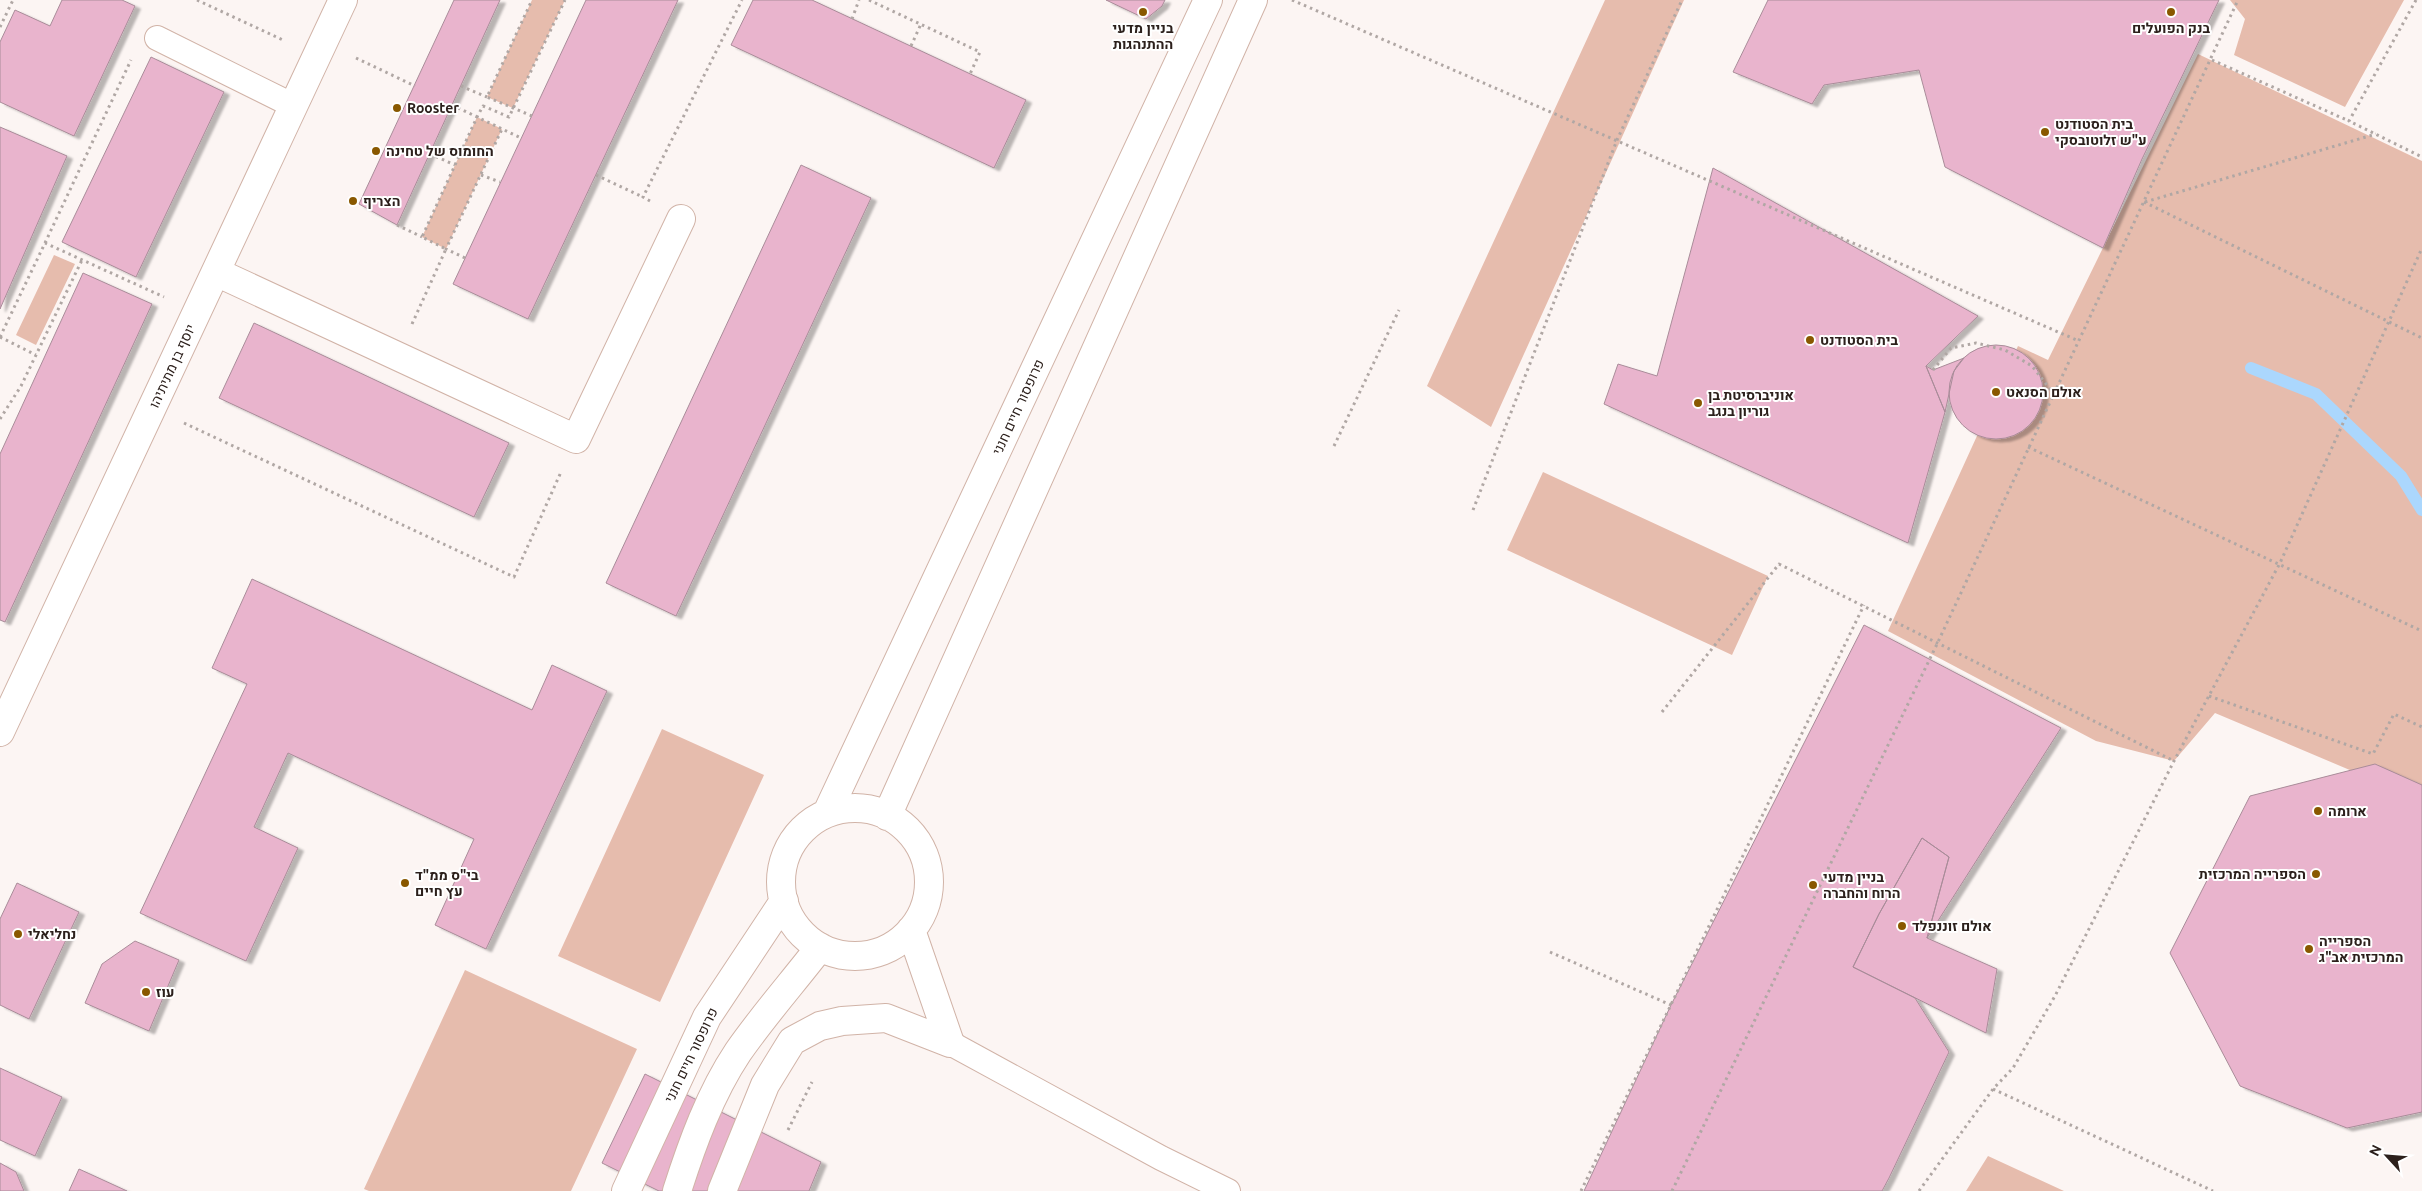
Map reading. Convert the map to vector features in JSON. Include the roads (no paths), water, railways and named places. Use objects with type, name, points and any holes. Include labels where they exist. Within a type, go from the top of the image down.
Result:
[{"type":"street","name":"יוסף בן מתיתיהו","points":[[0,732],[343,0]]},
{"type":"street","name":"פרופסור חיים חנני","points":[[827,813],[1208,0]]},
{"type":"street","points":[[887,816],[1253,0]]},
{"type":"street","points":[[216,272],[576,438],[681,219]]},
{"type":"street","points":[[850,807],[875,810],[887,816],[897,821],[915,838],[926,860],[929,885],[924,909],[911,930],[894,947],[868,954],[844,955],[820,947],[796,927],[784,901],[781,880],[785,859],[791,846],[808,824],[827,813],[850,807]]},
{"type":"street","name":"פרופסור חיים חנני","points":[[626,1191],[707,1017],[784,901]]},
{"type":"street","points":[[911,930],[950,1043]]},
{"type":"street","points":[[677,1191],[694,1142],[719,1085],[738,1053],[820,947]]},
{"type":"street","points":[[722,1191],[764,1085],[792,1041],[820,1026],[842,1021],[886,1018],[950,1043]]},
{"type":"lane","points":[[157,38],[294,106]]},
{"type":"lane","points":[[950,1043],[1161,1158],[1228,1191]]},
{"type":"waterway","points":[[2251,368],[2316,394],[2401,476],[2422,510]]},
{"type":"place","name":"בניין מדעי ההתנהגות","points":[[1143,12]]},
{"type":"place","name":"בנק הפועלים","points":[[2171,12]]},
{"type":"place","name":"Rooster","points":[[397,108]]},
{"type":"place","name":"בית הסטודנט ע\"ש זלוטובסקי","points":[[2045,132]]},
{"type":"place","name":"החומוס של טחינה","points":[[376,151]]},
{"type":"place","name":"הצריף","points":[[353,201]]},
{"type":"place","name":"בית הסטודנט","points":[[1810,340]]},
{"type":"place","name":"אולם הסנאט","points":[[1996,392]]},
{"type":"place","name":"אוניברסיטת בן גוריון בנגב","points":[[1698,403]]},
{"type":"place","name":"ארומה","points":[[2318,811]]},
{"type":"place","name":"הספרייה המרכזית","points":[[2316,874]]},
{"type":"place","name":"בי\"ס ממ\"ד עץ חיים","points":[[405,883]]},
{"type":"place","name":"בניין מדעי הרוח והחברה","points":[[1813,885]]},
{"type":"place","name":"אולם זוננפלד","points":[[1902,926]]},
{"type":"place","name":"נחליאלי","points":[[18,934]]},
{"type":"place","name":"הספרייה המרכזית אב\"ג","points":[[2309,949]]},
{"type":"place","name":"עוז","points":[[146,992]]}]
